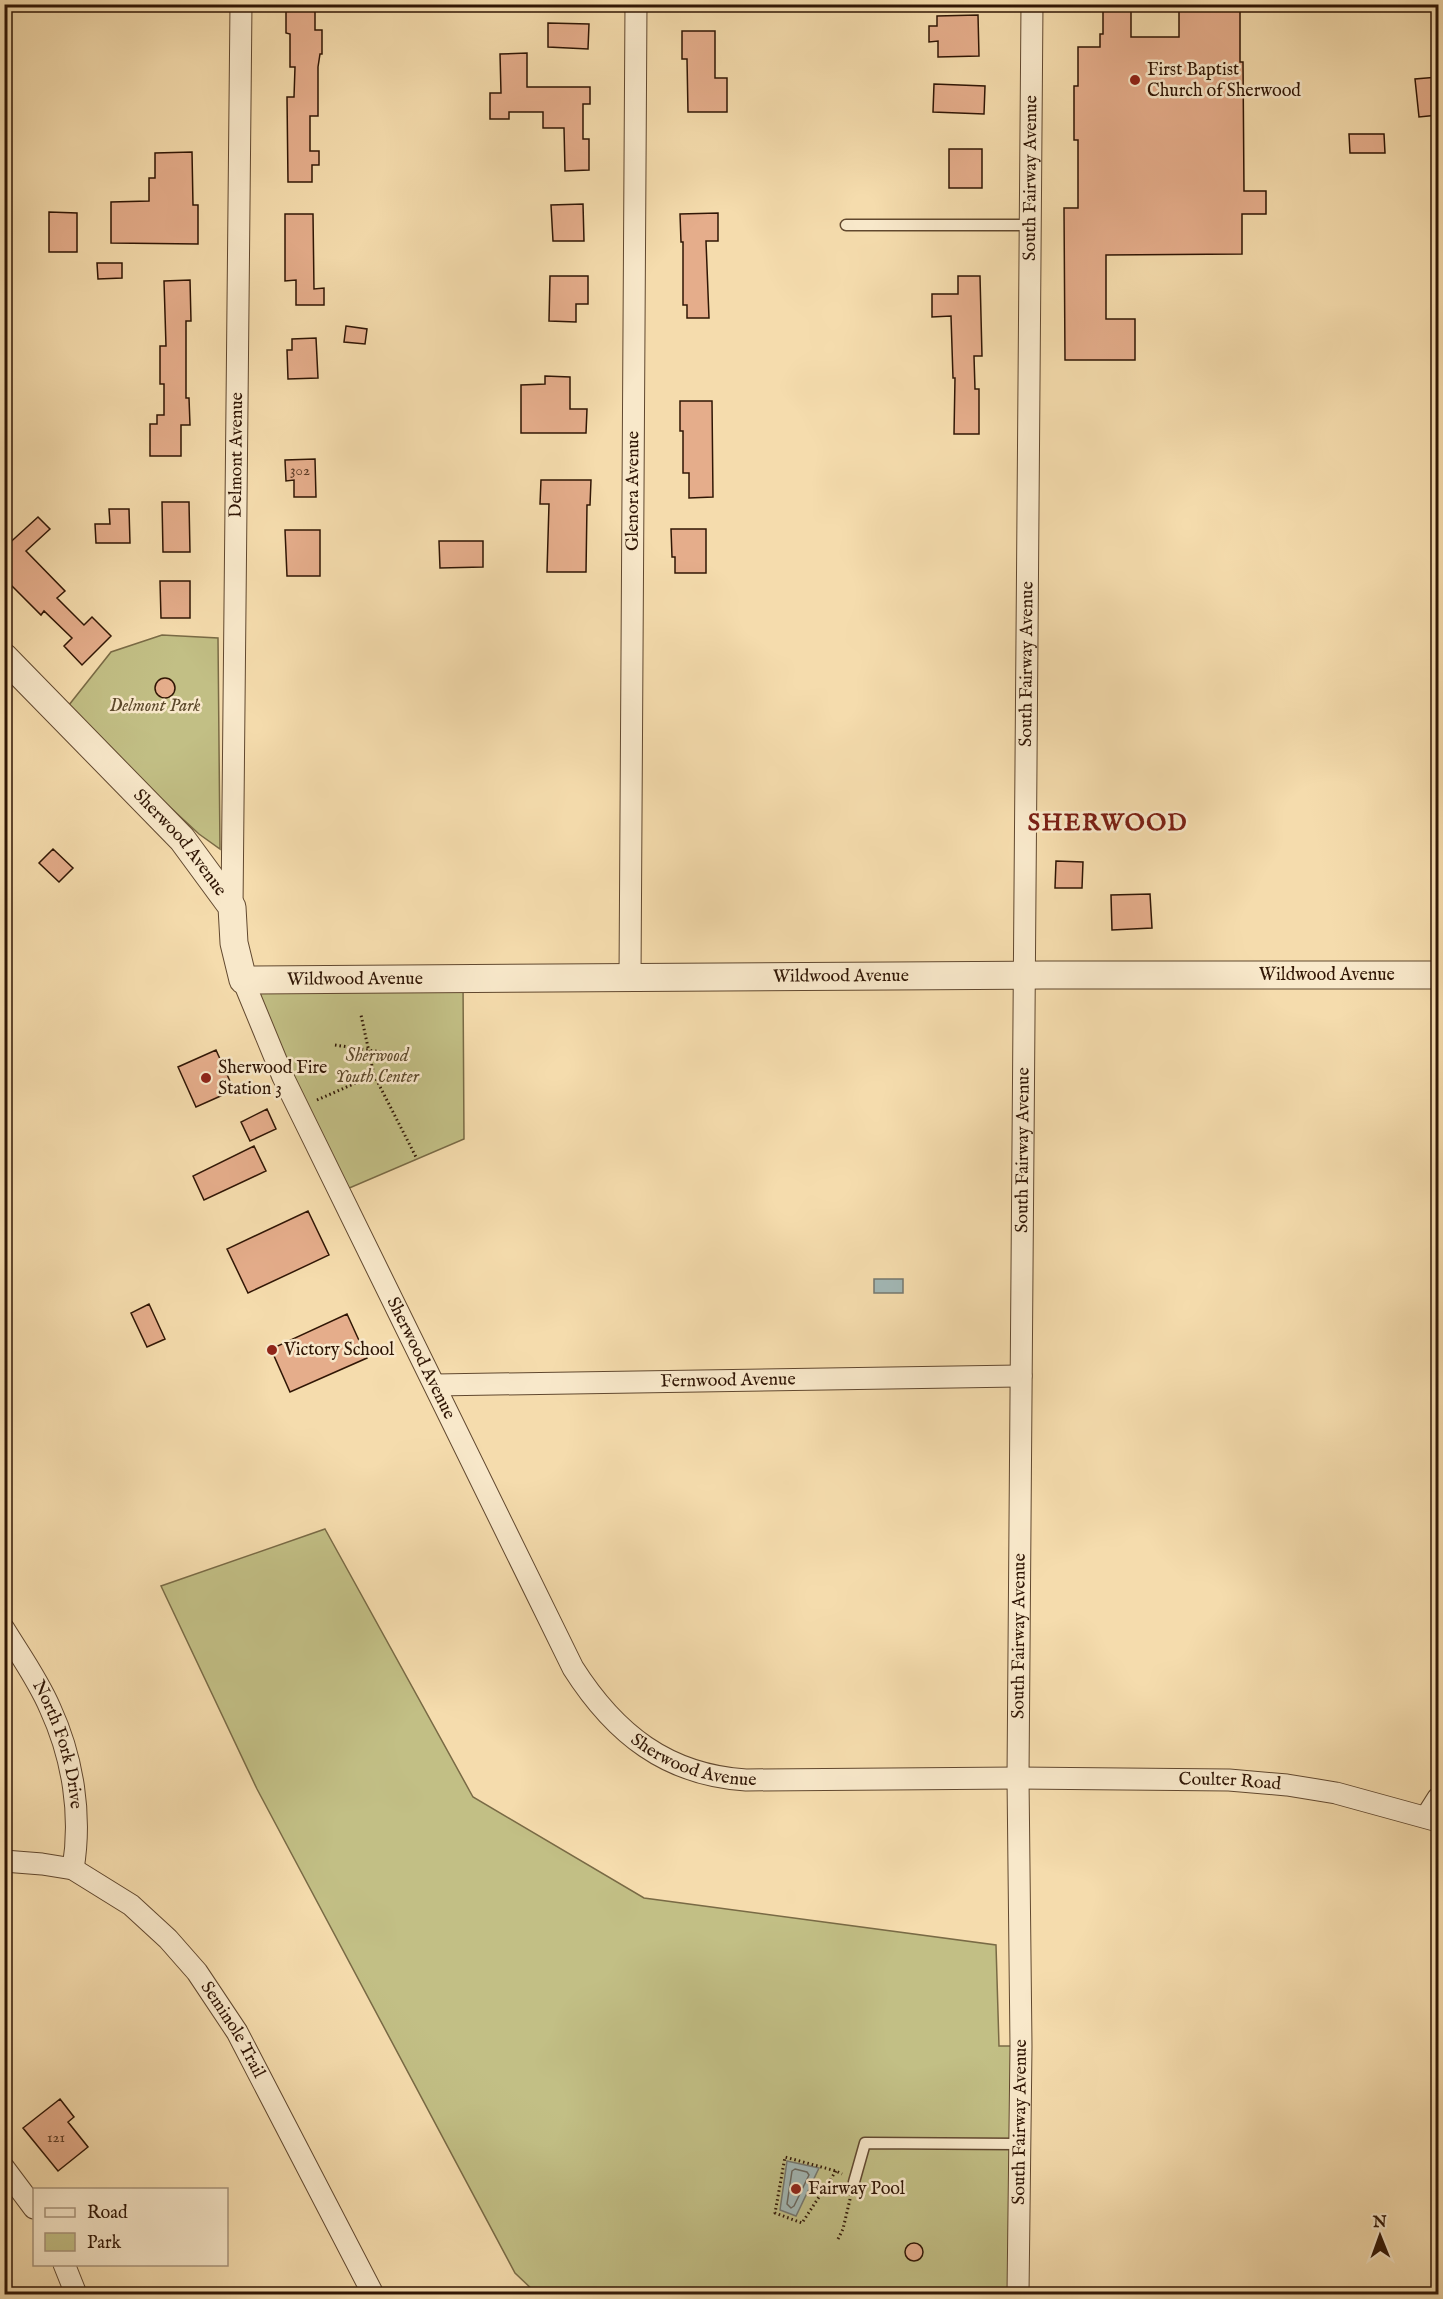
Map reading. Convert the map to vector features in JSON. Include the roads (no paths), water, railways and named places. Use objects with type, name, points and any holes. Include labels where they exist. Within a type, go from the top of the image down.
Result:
[{"type":"street","name":"Delmont Avenue","points":[[232,907],[241,4]]},
{"type":"street","name":"Glenora Avenue","points":[[630,979],[636,4]]},
{"type":"street","name":"South Fairway Avenue","points":[[1018,2295],[1021,2046],[1018,1778],[1032,4]]},
{"type":"street","name":"Sherwood Avenue","points":[[4,657],[182,839],[232,907],[234,943],[243,980],[283,1077],[573,1668],[590,1695],[610,1719],[651,1751],[676,1765],[702,1774],[729,1779],[1018,1778]]},
{"type":"street","name":"Wildwood Avenue","points":[[243,980],[1438,975]]},
{"type":"street","name":"Fernwood Avenue","points":[[436,1385],[1021,1376]]},
{"type":"street","name":"North Fork Drive","points":[[4,1629],[41,1688],[63,1741],[72,1774],[77,1816],[74,1869]]},
{"type":"street","name":"Coulter Road","points":[[1018,1778],[1229,1780],[1287,1785],[1336,1793],[1432,1819]]},
{"type":"street","points":[[1432,1819],[1438,1798]]},
{"type":"street","name":"Seminole Trail","points":[[4,1862],[74,1869],[131,1905],[168,1939],[197,1972],[237,2032],[373,2295]]},
{"type":"street","points":[[4,2168],[33,2207]]},
{"type":"street","points":[[64,2266],[76,2295]]},
{"type":"lane","points":[[846,225],[1030,225]]},
{"type":"lane","points":[[854,2182],[865,2143],[1020,2144]]},
{"type":"water","points":[[874,1279],[903,1279],[903,1293],[874,1293]]},
{"type":"water","name":"Fairway Pool","points":[[787,2161],[819,2168],[796,2216],[780,2210]]},
{"type":"place","name":"First Baptist Church of Sherwood","points":[[1135,80]]},
{"type":"place","name":"Sherwood Fire Station 3","points":[[206,1078]]},
{"type":"place","name":"Victory School","points":[[272,1350]]},
{"type":"place","name":"Fairway Pool","points":[[796,2189]]},
{"type":"district","name":"SHERWOOD","points":[[1108,823]]},
{"type":"park label","name":"Delmont Park","points":[[155,706]]},
{"type":"park label","name":"Sherwood Youth Center","points":[[377,1066]]}]
